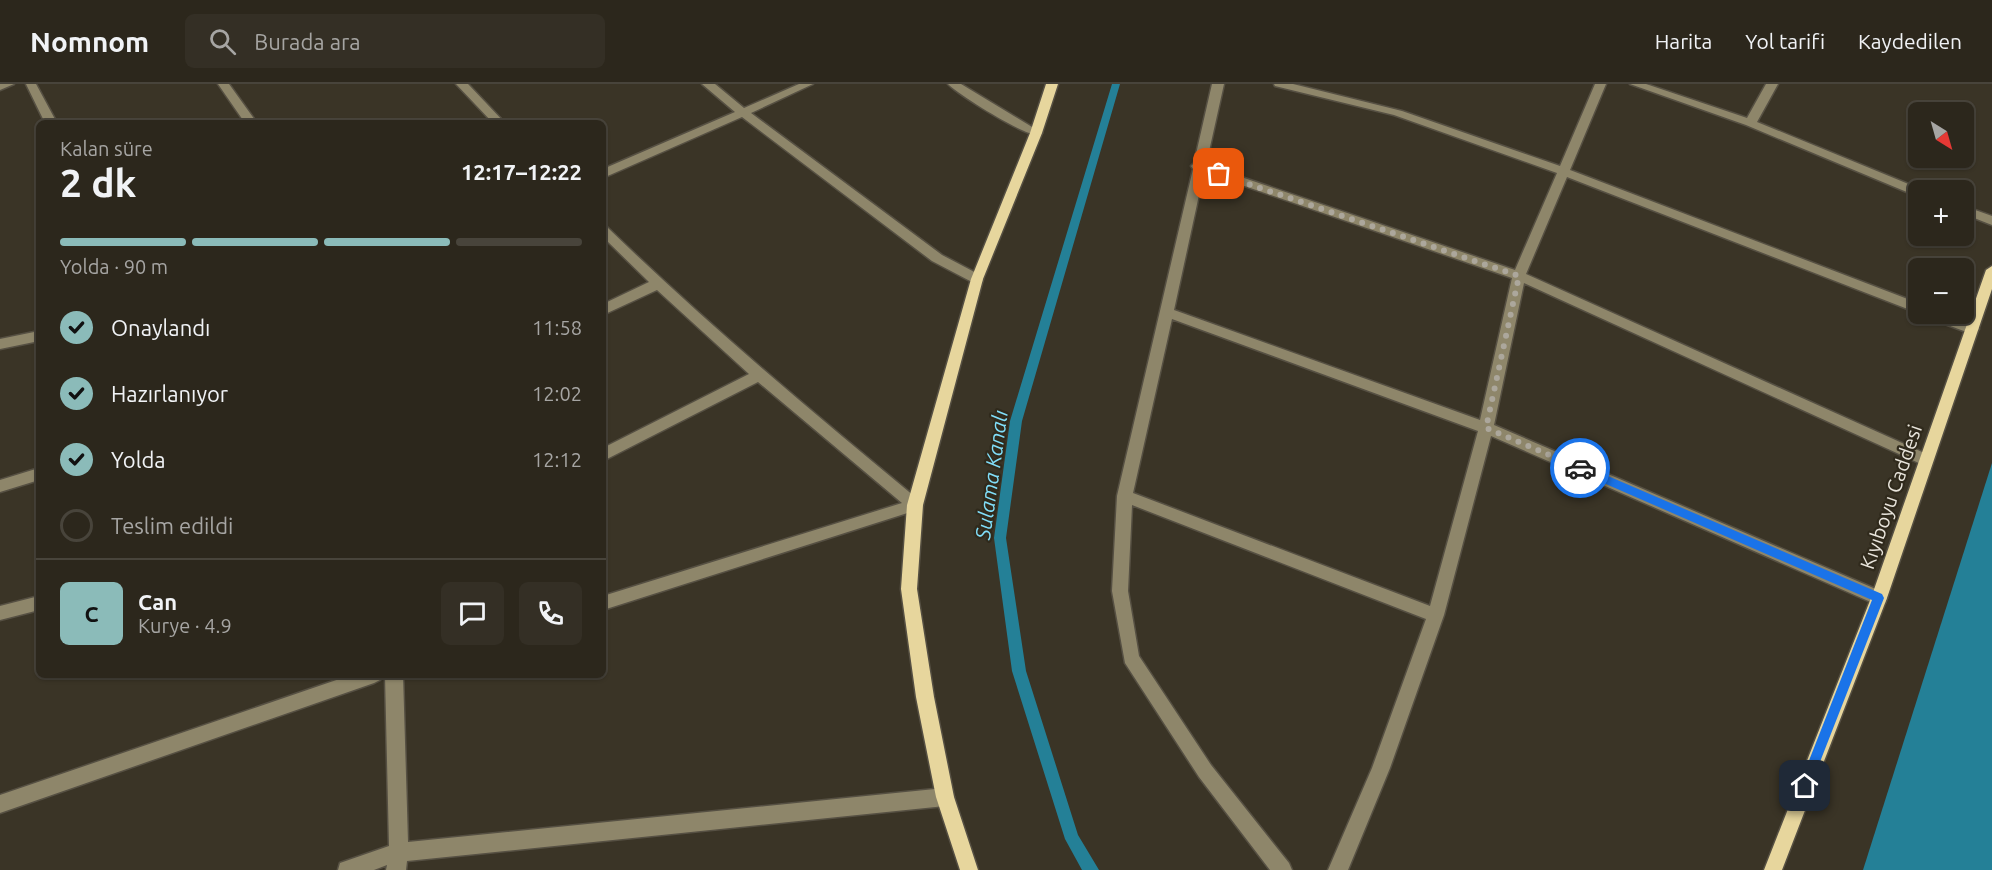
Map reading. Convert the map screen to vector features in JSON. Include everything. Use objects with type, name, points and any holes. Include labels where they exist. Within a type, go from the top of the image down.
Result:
[{"type":"main road","points":[[969,870],[945,797],[925,697],[909,589],[915,505],[977,279],[1036,133],[1052,84]]},
{"type":"main road","name":"Kıyıboyu Caddesi","points":[[1773,870],[1879,598],[1992,270]]},
{"type":"street","points":[[0,87],[8,84]]},
{"type":"street","points":[[32,84],[50,120]]},
{"type":"street","points":[[223,84],[249,120]]},
{"type":"street","points":[[462,84],[496,120]]},
{"type":"street","points":[[708,84],[743,113],[937,258],[977,279]]},
{"type":"street","points":[[606,173],[808,84]]},
{"type":"street","points":[[954,84],[997,112],[1036,133]]},
{"type":"street","points":[[1218,84],[1197,166],[1168,313],[1125,496],[1120,591],[1131,658],[1205,771],[1282,870]]},
{"type":"street","points":[[1278,84],[1398,113],[1563,171],[1908,305]]},
{"type":"street","points":[[1338,870],[1381,768],[1436,615],[1486,428],[1519,276],[1601,84]]},
{"type":"street","points":[[1635,84],[1749,123],[1908,188]]},
{"type":"street","points":[[1749,123],[1772,84]]},
{"type":"street","points":[[1197,166],[1519,276],[1926,460]]},
{"type":"street","points":[[1974,214],[1992,221]]},
{"type":"street","points":[[606,233],[657,284],[758,376],[915,505]]},
{"type":"street","points":[[606,309],[657,284]]},
{"type":"street","points":[[1168,313],[1486,428],[1879,598]]},
{"type":"street","points":[[1958,324],[1972,329]]},
{"type":"street","points":[[0,344],[36,337]]},
{"type":"street","points":[[606,453],[758,376]]},
{"type":"street","points":[[0,486],[36,475]]},
{"type":"street","points":[[1125,496],[1436,615]]},
{"type":"street","points":[[606,602],[915,505]]},
{"type":"street","points":[[0,613],[36,604]]},
{"type":"street","points":[[0,804],[365,678]]},
{"type":"street","points":[[394,678],[398,861]]},
{"type":"street","points":[[347,870],[398,861],[945,797]]},
{"type":"water","points":[[1992,463],[1992,870],[1863,870]]},
{"type":"waterway","name":"Sulama Kanalı","points":[[1091,870],[1072,839],[1019,671],[1000,538],[1016,421],[1116,84]]},
{"type":"way so far","points":[[1219,174],[1519,276],[1486,428],[1580,468]]},
{"type":"route","points":[[1580,468],[1879,598],[1805,786]]}]
